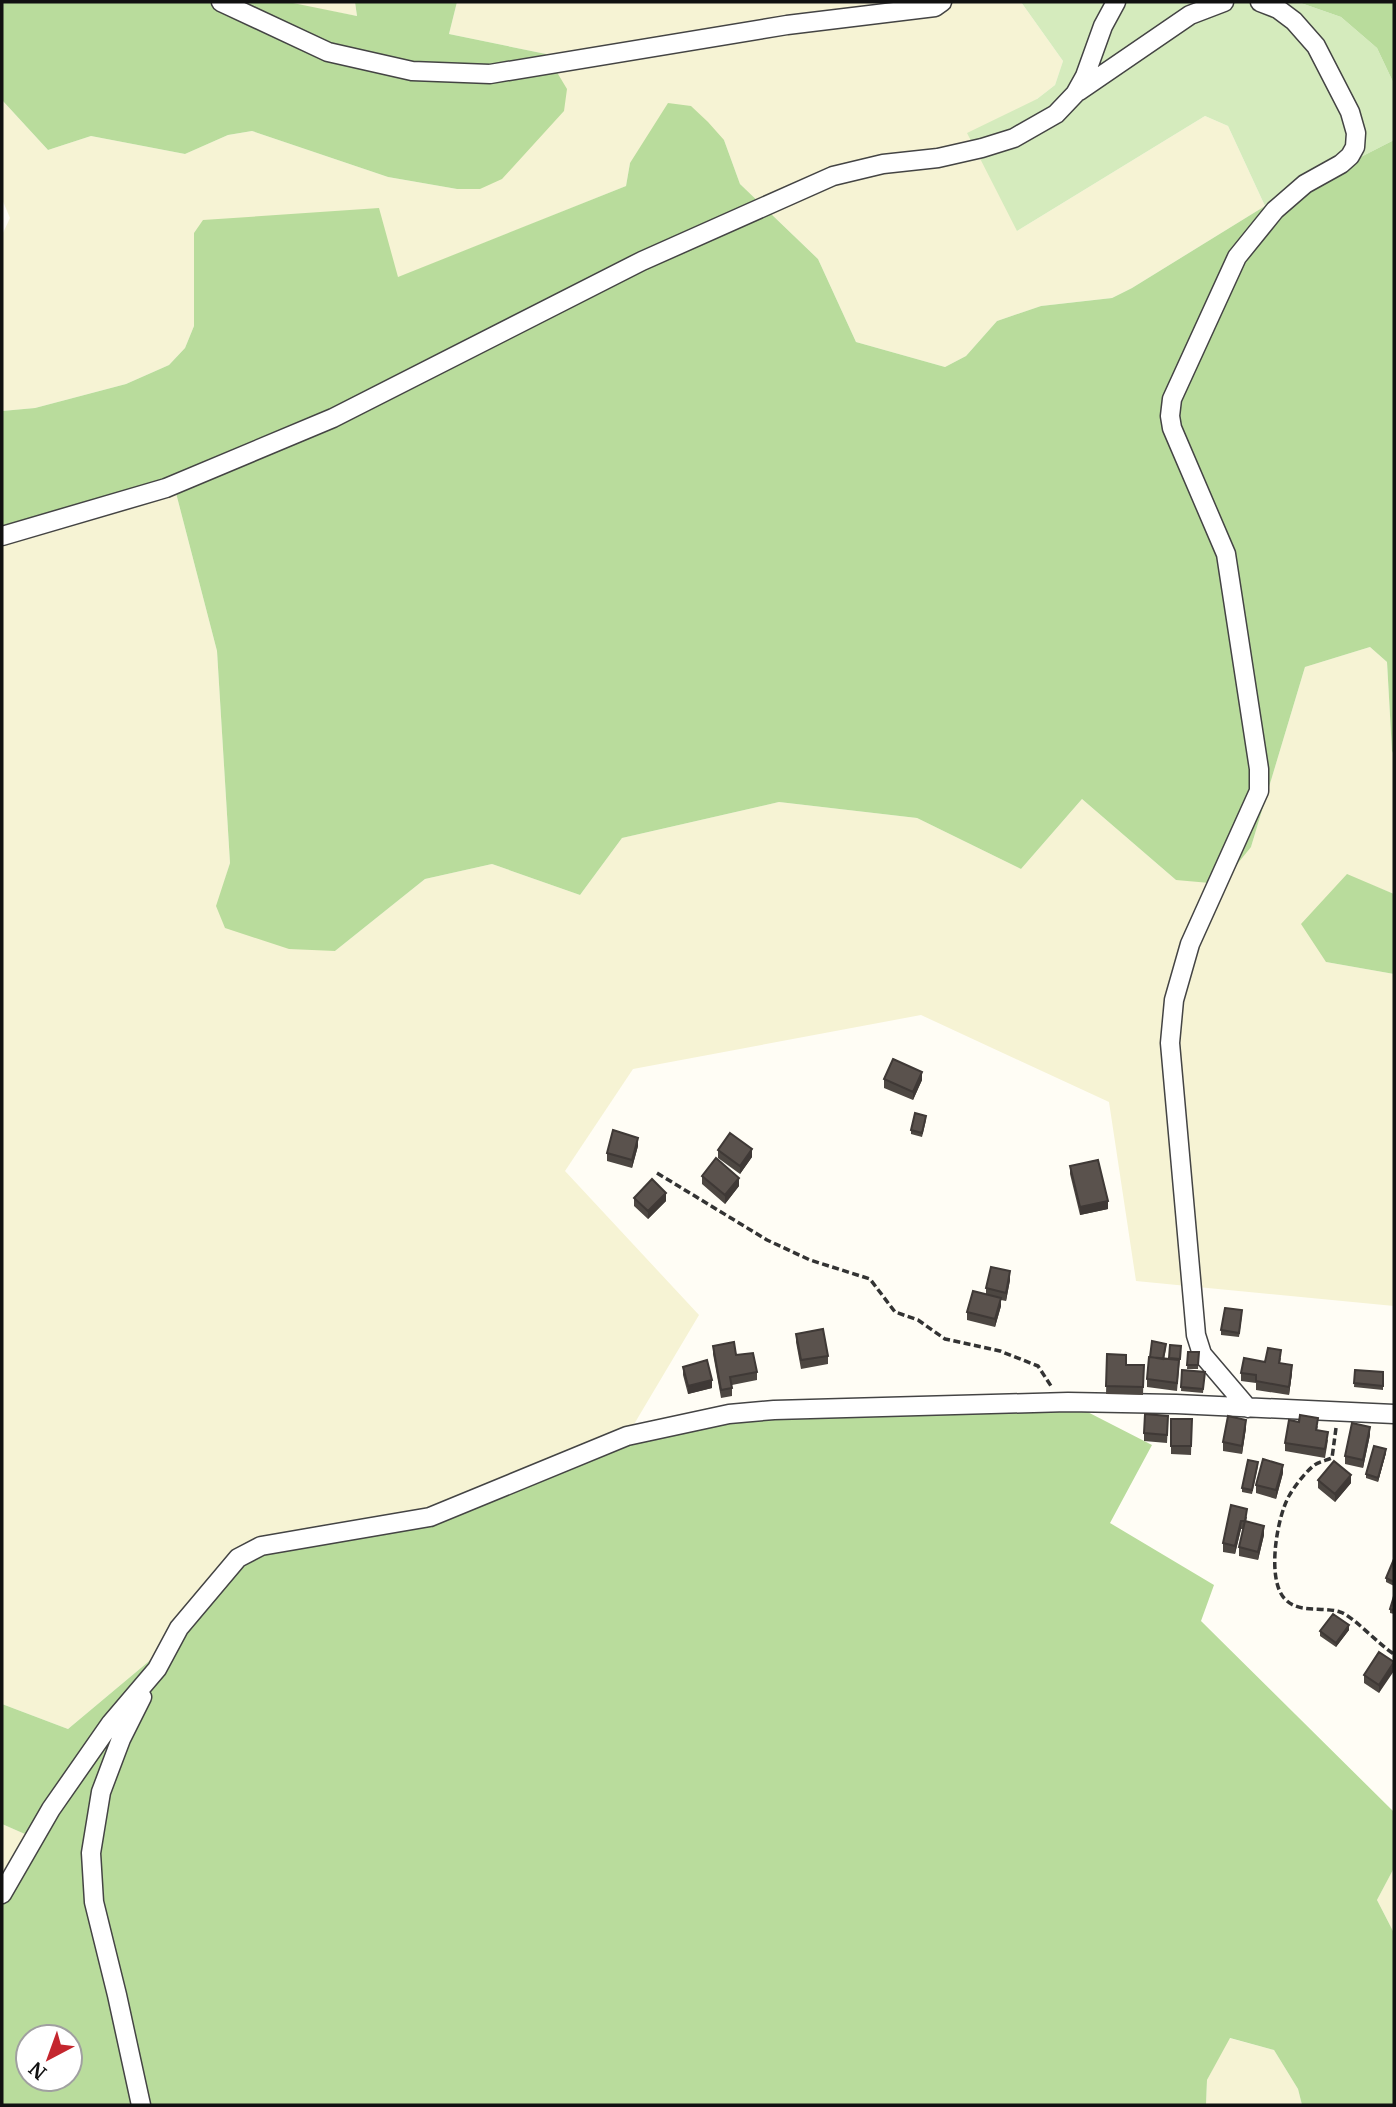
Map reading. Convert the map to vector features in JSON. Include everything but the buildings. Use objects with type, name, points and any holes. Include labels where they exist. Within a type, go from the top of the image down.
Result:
[{"type":"street","points":[[221,2],[328,52],[412,71],[490,74],[787,25],[935,7],[942,2]]},
{"type":"street","points":[[1075,94],[1085,76],[1103,26],[1116,2]]},
{"type":"street","points":[[2,536],[166,488],[333,418],[642,261],[833,176],[883,164],[938,158],[1014,138],[1056,114],[1075,94],[1189,15],[1224,2]]},
{"type":"street","points":[[1248,1408],[1202,1354],[1196,1335],[1170,1043],[1174,1000],[1190,944],[1259,791],[1259,769],[1226,554],[1172,428],[1170,416],[1172,399],[1237,257],[1275,211],[1305,184],[1350,156],[1355,147],[1356,134],[1350,112],[1316,46],[1286,15],[1260,2]]},
{"type":"street","points":[[141,2105],[94,1902],[91,1853],[101,1792],[121,1739],[179,1628],[238,1558],[261,1546],[430,1517],[627,1436],[729,1414],[774,1410],[1068,1402],[1394,1414]]},
{"type":"street","points":[[2,1894],[51,1809],[111,1723],[157,1670]]},
{"type":"path","points":[[657,1173],[767,1240],[810,1260],[870,1279],[895,1312],[918,1320],[945,1339],[1000,1351],[1038,1366],[1054,1390],[1068,1402]]},
{"type":"path","points":[[1338,1412],[1332,1458],[1314,1465],[1289,1496],[1276,1533],[1274,1573],[1283,1598],[1300,1609],[1322,1608],[1344,1612],[1394,1654]]},
{"type":"shaded area","points":[[288,2],[355,2],[357,16],[293,4]]},
{"type":"shaded area","points":[[457,2],[1021,2],[1063,61],[1055,85],[1037,99],[1017,231],[1205,116],[1228,126],[1265,206],[1112,298],[1041,306],[997,321],[966,356],[945,367],[856,342],[818,259],[740,184],[724,140],[630,163],[626,186],[397,278],[194,233],[194,326],[185,348],[169,365],[126,384],[35,408],[2,411],[2,235],[10,218],[2,199],[2,100],[48,150],[91,136],[185,154],[228,135],[252,131],[388,177],[457,189],[480,189],[546,54],[449,34]]},
{"type":"shaded area","points":[[176,493],[217,651],[230,863],[217,906],[335,951],[425,879],[492,864],[580,895],[622,838],[779,802],[917,818],[1021,869],[1082,799],[1176,880],[1251,847],[1305,667],[1370,647],[1387,662],[1394,755],[1394,894],[1347,875],[1326,962],[1394,974],[1394,1306],[1136,1281],[1109,1102],[921,1015],[633,1069],[565,1171],[699,1315],[627,1436],[154,1657],[68,1729],[2,1704],[2,533]]},
{"type":"shaded area","points":[[2,1824],[34,1838],[2,1894]]},
{"type":"shaded area","points":[[1394,1868],[1394,1933],[1377,1900]]},
{"type":"shaded area","points":[[1229,2038],[1274,2050],[1298,2089],[1302,2105],[1206,2105],[1207,2080]]},
{"type":"green space","points":[[2,2],[288,2],[357,16],[355,2],[457,2],[449,34],[546,54],[567,89],[564,111],[502,179],[480,189],[457,189],[388,177],[252,131],[228,135],[185,154],[91,136],[48,150],[2,100]]},
{"type":"green space","points":[[1021,2],[1298,2],[1341,17],[1377,48],[1394,84],[1394,140],[1265,206],[1228,126],[1205,116],[1017,231],[967,133],[1037,99],[1055,85],[1063,61]]},
{"type":"green space","points":[[1298,2],[1394,2],[1394,84],[1377,48],[1341,17]]},
{"type":"green space","points":[[668,103],[691,106],[708,122],[724,140],[740,184],[818,259],[856,342],[945,367],[966,356],[997,321],[1041,306],[1112,298],[1265,206],[1394,140],[1394,755],[1387,662],[1370,647],[1305,667],[1251,847],[1221,884],[1176,880],[1082,799],[1021,869],[917,818],[779,802],[622,838],[580,895],[492,864],[425,879],[335,951],[289,949],[225,928],[216,906],[230,863],[217,651],[176,493],[2,532],[2,411],[35,408],[126,384],[169,365],[185,348],[194,326],[194,233],[203,220],[379,208],[398,277],[626,186],[630,163]]},
{"type":"green space","points":[[1347,874],[1394,894],[1394,974],[1326,962],[1301,924]]},
{"type":"green space","points":[[1068,1402],[1152,1445],[1110,1523],[1214,1585],[1201,1621],[1394,1812],[1394,1868],[1377,1900],[1394,1933],[1394,2105],[1302,2105],[1298,2089],[1274,2050],[1230,2038],[1207,2080],[1206,2105],[2,2105],[2,1894],[34,1838],[2,1824],[2,1704],[68,1729],[154,1657],[238,1558],[430,1517],[627,1436],[729,1414]]}]
